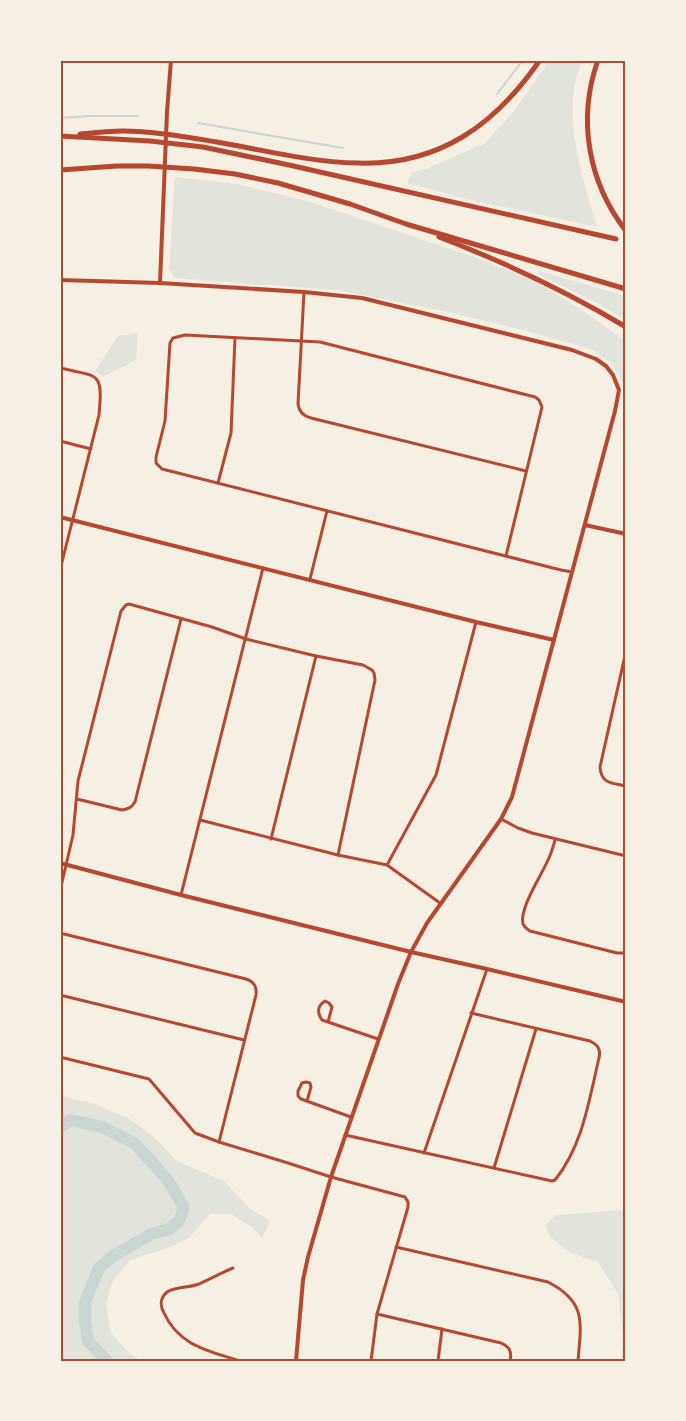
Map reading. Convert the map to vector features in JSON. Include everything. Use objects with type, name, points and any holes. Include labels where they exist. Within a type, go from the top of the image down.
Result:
[{"type":"highway","points":[[60,136],[121,131],[140,132],[217,142],[328,161],[356,163],[390,161],[430,152],[469,133],[507,102],[540,60]]},
{"type":"highway","points":[[598,60],[588,103],[588,143],[591,160],[603,194],[626,231]]},
{"type":"highway","points":[[60,136],[150,141],[203,147],[301,167],[616,240]]},
{"type":"highway","points":[[60,170],[148,166],[235,174],[278,183],[350,204],[487,256],[532,276],[626,327]]},
{"type":"highway","points":[[406,224],[626,289]]},
{"type":"street","points":[[160,283],[171,60]]},
{"type":"street","points":[[60,280],[160,283],[362,298],[572,350],[596,359],[606,366],[613,375],[618,390],[615,411],[512,797],[501,819],[440,903],[411,952],[351,1117],[308,1257],[303,1280],[296,1361]]},
{"type":"street","points":[[304,292],[298,409],[305,416],[526,471]]},
{"type":"street","points":[[506,555],[542,407],[535,397],[320,342],[185,335],[173,338],[170,343],[165,421],[156,457],[156,463],[162,469],[572,572]]},
{"type":"street","points":[[218,483],[231,433],[235,338]]},
{"type":"street","points":[[60,368],[92,376],[98,380],[101,391],[99,415],[60,570]]},
{"type":"street","points":[[60,441],[91,449]]},
{"type":"street","points":[[310,579],[327,511]]},
{"type":"street","points":[[60,517],[554,640]]},
{"type":"street","points":[[585,525],[626,534]]},
{"type":"street","points":[[181,895],[263,568]]},
{"type":"street","points":[[60,891],[73,835],[78,781],[121,611],[126,605],[133,604],[246,639],[363,665],[372,670],[375,680],[338,855]]},
{"type":"street","points":[[77,799],[122,810],[127,810],[135,802],[181,619]]},
{"type":"street","points":[[387,865],[436,775],[476,622]]},
{"type":"street","points":[[626,651],[600,773],[610,783],[626,786]]},
{"type":"street","points":[[272,839],[316,656]]},
{"type":"street","points":[[501,819],[518,828],[555,840],[626,856]]},
{"type":"street","points":[[200,820],[387,865],[440,903]]},
{"type":"street","points":[[555,840],[549,858],[529,897],[523,918],[525,928],[617,953],[626,953]]},
{"type":"street","points":[[60,863],[411,952],[626,1002]]},
{"type":"street","points":[[60,933],[252,981],[256,995],[219,1142]]},
{"type":"street","points":[[424,1153],[487,969]]},
{"type":"street","points":[[60,995],[244,1040]]},
{"type":"street","points":[[328,1022],[332,1007],[325,1001],[318,1010],[318,1015],[322,1020],[378,1039]]},
{"type":"street","points":[[345,1135],[494,1169],[555,1180],[575,1149],[581,1133],[599,1058],[599,1048],[590,1041],[471,1013]]},
{"type":"street","points":[[494,1169],[536,1029]]},
{"type":"street","points":[[60,1057],[149,1079],[195,1133],[331,1178],[406,1198],[408,1207],[377,1314],[371,1361]]},
{"type":"street","points":[[307,1101],[311,1087],[310,1083],[306,1082],[302,1083],[298,1090],[301,1100],[351,1117]]},
{"type":"street","points":[[396,1246],[548,1282],[560,1288],[569,1296],[580,1318],[578,1361]]},
{"type":"street","points":[[233,1268],[198,1284],[169,1291],[162,1300],[161,1306],[170,1324],[185,1340],[195,1346],[240,1361]]},
{"type":"street","points":[[377,1314],[507,1345],[511,1353],[510,1361]]},
{"type":"street","points":[[438,1361],[442,1329]]},
{"type":"shaded area","points":[[550,60],[582,60],[573,101],[573,123],[580,165],[597,227],[466,199],[407,183],[412,172],[428,168],[485,143],[514,111]]},
{"type":"shaded area","points":[[175,177],[238,184],[311,202],[471,256],[537,282],[626,341],[626,385],[622,382],[613,364],[593,350],[448,312],[337,290],[174,278],[169,269]]},
{"type":"shaded area","points":[[539,271],[626,296],[626,320],[538,274]]},
{"type":"shaded area","points":[[138,333],[136,360],[103,377],[95,371],[118,336]]},
{"type":"shaded area","points":[[60,1096],[95,1104],[128,1118],[154,1137],[177,1161],[224,1181],[250,1209],[266,1218],[269,1223],[262,1238],[252,1227],[231,1214],[210,1214],[189,1238],[130,1260],[113,1281],[106,1304],[111,1333],[129,1353],[141,1361],[60,1361]]},
{"type":"shaded area","points":[[626,1197],[626,1361],[621,1361],[623,1337],[618,1294],[598,1262],[571,1253],[550,1237],[545,1225],[556,1215],[623,1210]]},
{"type":"waterway","points":[[497,94],[523,60]]},
{"type":"waterway","points":[[60,118],[138,116]]},
{"type":"waterway","points":[[198,123],[343,148]]},
{"type":"waterway","points":[[60,1127],[71,1120],[102,1127],[134,1143],[169,1182],[183,1206],[179,1221],[169,1229],[151,1234],[113,1256],[99,1268],[85,1302],[85,1321],[88,1341],[107,1361]]}]
